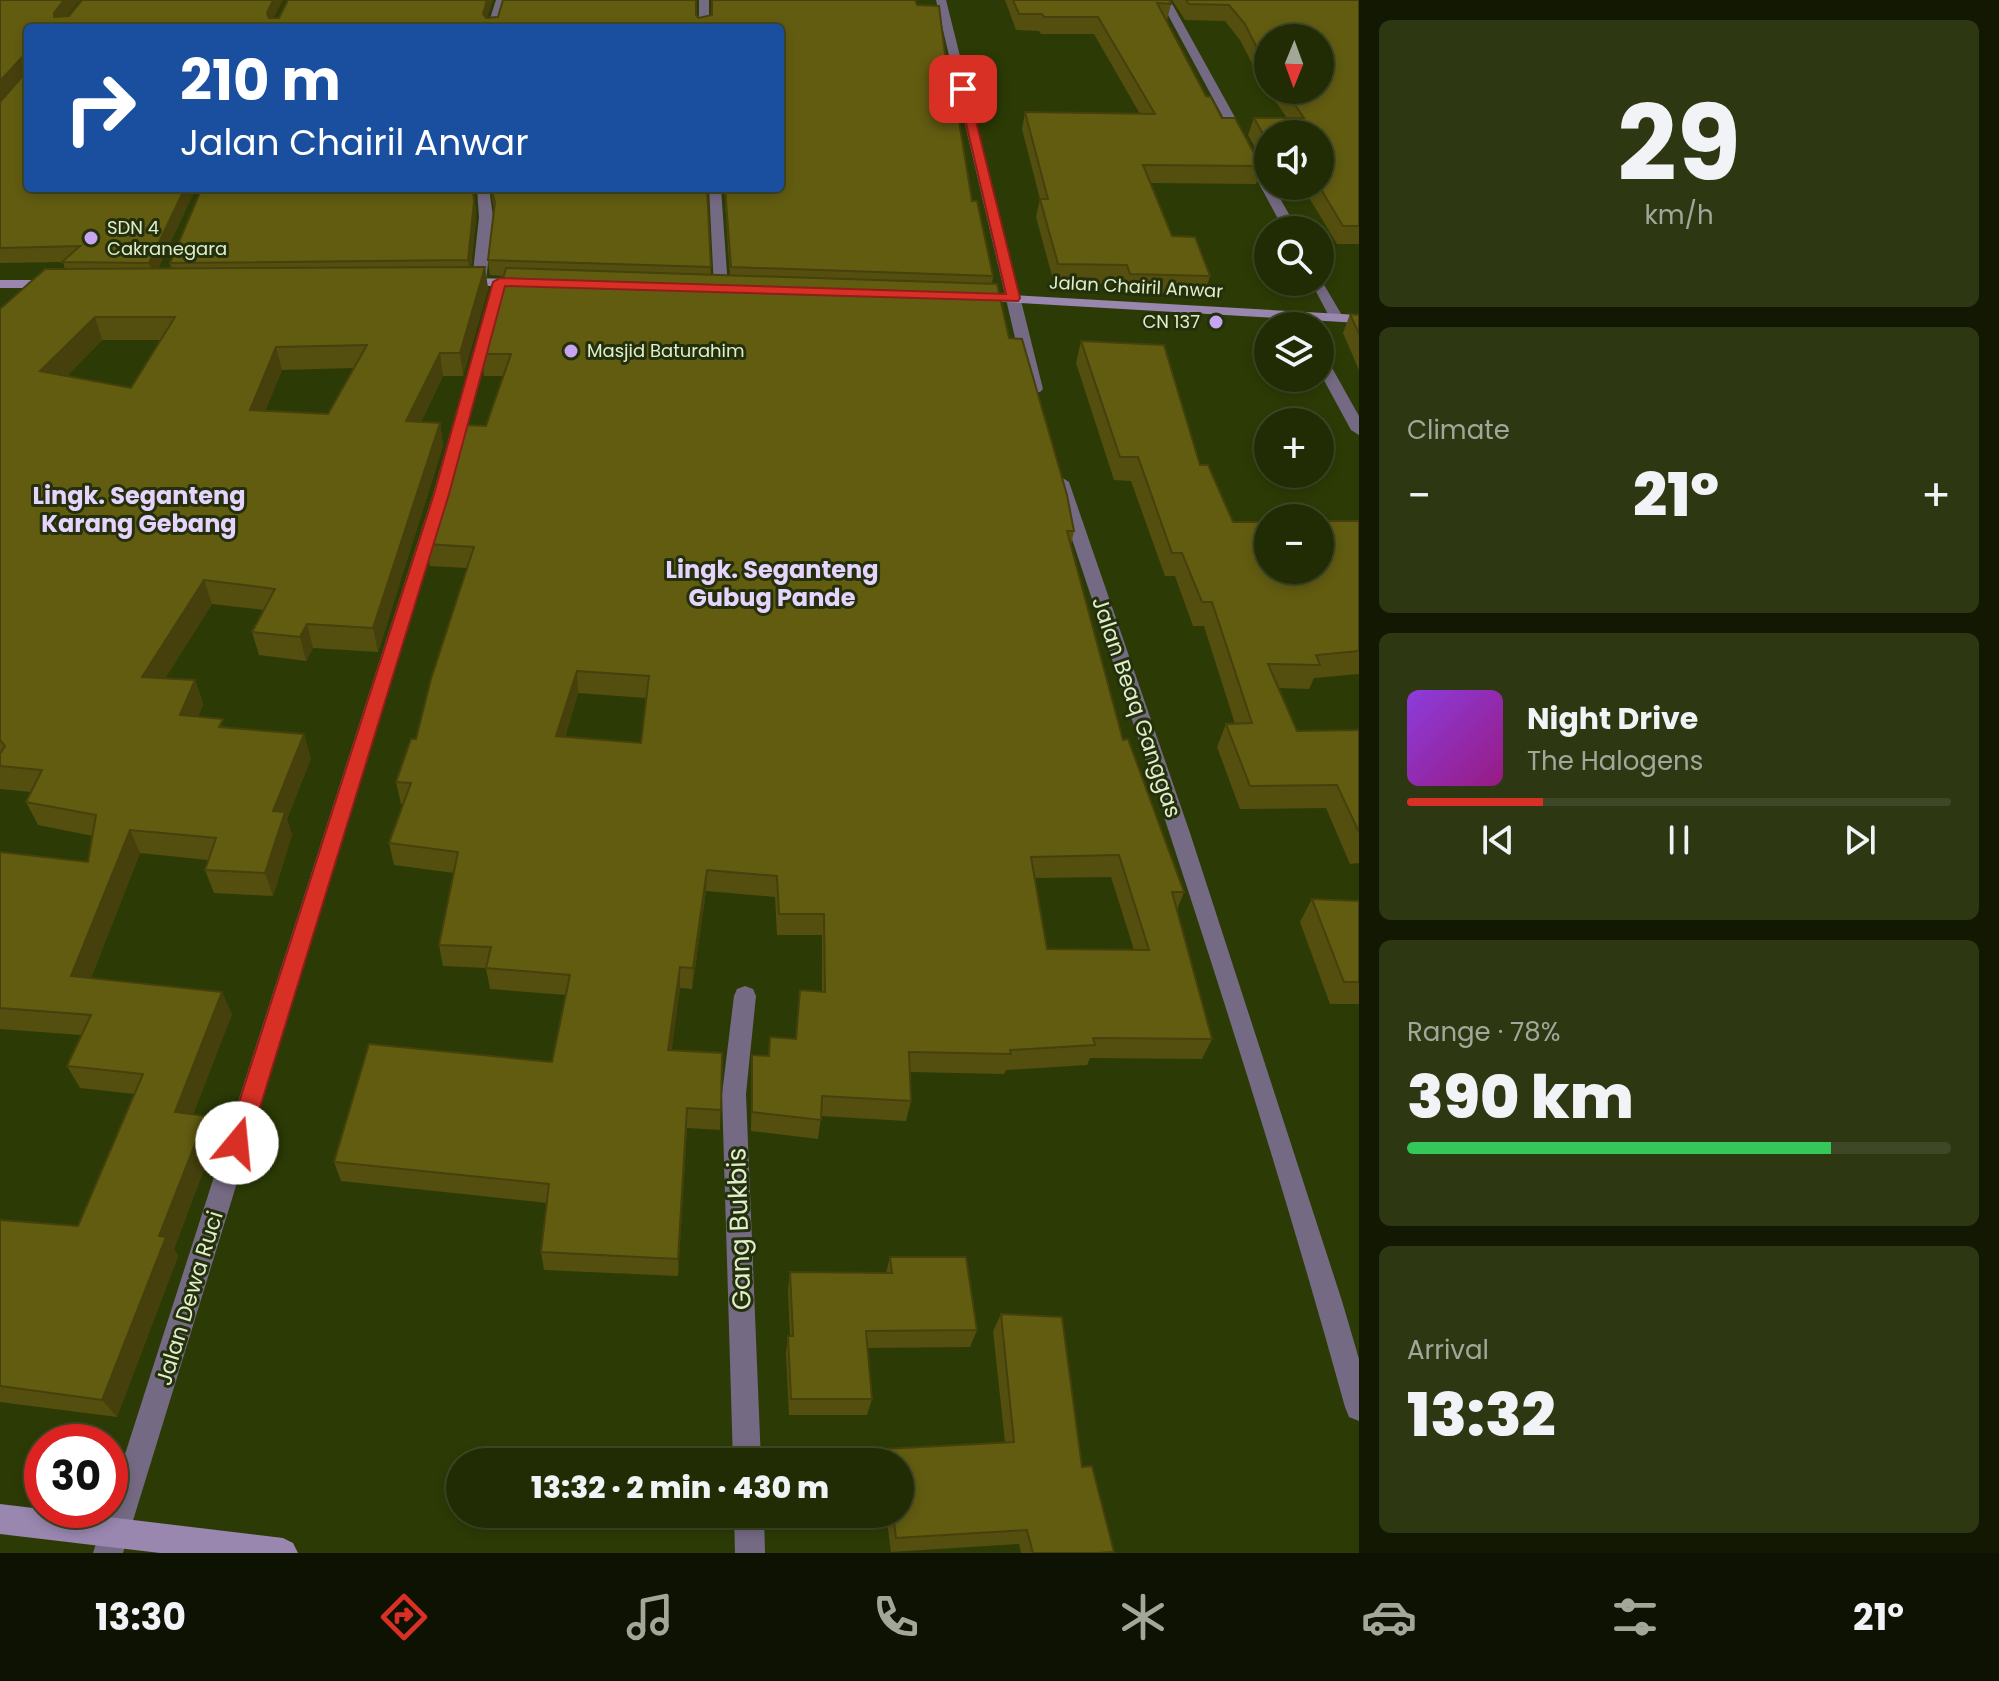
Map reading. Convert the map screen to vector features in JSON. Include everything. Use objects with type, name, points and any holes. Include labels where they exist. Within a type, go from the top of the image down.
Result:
[{"type":"street","points":[[493,24],[501,0]]},
{"type":"street","points":[[704,0],[704,24]]},
{"type":"street","points":[[941,0],[1041,411]]},
{"type":"street","points":[[1165,0],[1283,216]]},
{"type":"street","name":"Jalan Dewa Ruci","points":[[112,1543],[441,494],[490,282],[483,192]]},
{"type":"street","points":[[705,288],[729,288],[716,192]]},
{"type":"street","points":[[448,282],[547,283]]},
{"type":"street","points":[[0,284],[73,285]]},
{"type":"street","points":[[1325,296],[1336,317]]},
{"type":"street","name":"Jalan Chairil Anwar","points":[[967,297],[1254,317]]},
{"type":"street","name":"Jalan Chairil Anwar","points":[[1336,317],[1359,319]]},
{"type":"street","points":[[1334,384],[1359,430]]},
{"type":"street","name":"Jalan Beaq Ganggas","points":[[1057,467],[1180,833],[1329,1301],[1359,1407]]},
{"type":"street","name":"Gang Bukbis","points":[[745,996],[734,1094],[747,1448]]},
{"type":"street","points":[[0,1519],[112,1543],[283,1553]]},
{"type":"street","points":[[749,1528],[750,1553]]},
{"type":"building","points":[[0,0],[64,0],[54,17],[69,16],[82,0],[273,0],[267,13],[269,18],[279,18],[288,0],[487,0],[483,14],[486,18],[498,17],[503,0],[696,0],[696,15],[699,18],[712,15],[712,0],[915,0],[917,5],[939,6],[949,87],[959,121],[972,201],[977,201],[993,276],[731,267],[725,192],[784,192],[784,24],[24,24],[24,57],[0,81]]},
{"type":"building","points":[[1013,0],[1169,0],[1171,4],[1157,3],[1206,96],[1211,97],[1222,118],[1235,118],[1254,153],[1254,166],[1143,165],[1172,236],[1195,237],[1210,276],[1130,274],[1127,265],[1058,264],[1040,199],[1048,199],[1025,112],[1155,114],[1098,17],[1019,14]]},
{"type":"building","points":[[1186,0],[1359,0],[1359,226],[1343,226],[1327,200],[1334,200],[1334,120],[1254,118],[1304,118],[1294,104],[1334,104],[1334,24],[1254,24],[1254,42],[1245,24],[1229,5],[1189,4]]},
{"type":"building","points":[[24,74],[24,192],[183,192],[149,263],[62,262],[80,246],[0,248],[0,102]]},
{"type":"building","points":[[200,192],[473,192],[468,260],[170,263]]},
{"type":"building","points":[[492,192],[707,192],[711,267],[488,260],[495,202]]},
{"type":"building","points":[[485,267],[460,353],[440,353],[406,421],[440,423],[373,628],[307,624],[300,637],[252,632],[275,589],[204,580],[142,677],[195,680],[180,715],[223,719],[219,727],[304,734],[273,811],[285,812],[265,873],[205,870],[216,838],[130,830],[71,976],[222,992],[175,1112],[206,1116],[159,1236],[166,1237],[102,1400],[0,1386],[0,1220],[78,1226],[143,1074],[67,1066],[91,1015],[0,1008],[0,852],[88,862],[96,815],[26,802],[42,770],[0,766],[0,754],[5,746],[0,740],[0,309],[45,269]],"holes":[[[95,317],[175,317],[131,388],[40,371]],[[367,345],[328,414],[250,410],[276,347]]]},
{"type":"building","points":[[506,268],[997,284],[1009,338],[1022,339],[1067,495],[1074,531],[1067,531],[1123,740],[1128,739],[1184,892],[1172,892],[1212,1039],[1093,1038],[1095,1045],[1010,1050],[1011,1054],[909,1052],[911,1101],[822,1096],[821,1120],[752,1112],[752,1055],[769,1056],[770,1037],[796,1039],[800,990],[825,992],[824,914],[779,914],[777,876],[707,870],[693,968],[680,967],[668,1050],[722,1053],[721,1110],[687,1108],[678,1259],[541,1252],[549,1184],[334,1162],[369,1044],[552,1062],[570,975],[486,968],[491,947],[439,945],[458,852],[389,843],[411,783],[396,782],[411,739],[416,739],[431,679],[474,547],[426,544],[462,425],[486,426],[511,354],[482,354]],"holes":[[[577,671],[649,676],[641,743],[556,736]],[[1119,855],[1149,950],[1047,949],[1031,857]]]},
{"type":"building","points":[[1350,314],[1359,315],[1359,334]]},
{"type":"building","points":[[1081,341],[1164,345],[1200,465],[1208,465],[1233,522],[1254,522],[1254,584],[1334,584],[1334,521],[1359,521],[1359,651],[1316,655],[1320,665],[1268,664],[1297,731],[1359,730],[1359,832],[1337,785],[1250,786],[1226,724],[1252,723],[1212,602],[1202,602],[1182,553],[1172,553],[1138,457],[1120,457]]},
{"type":"building","points":[[1312,899],[1359,901],[1359,982],[1344,982]]},
{"type":"building","points":[[890,1257],[966,1257],[977,1330],[866,1331],[872,1399],[791,1399],[788,1336],[793,1336],[790,1272],[892,1273]]},
{"type":"building","points":[[1001,1314],[1062,1317],[1082,1467],[1092,1466],[1114,1552],[1033,1553],[1027,1530],[896,1538],[895,1528],[914,1528],[914,1448],[903,1448],[1014,1442]]},
{"type":"place","name":"SDN 4 Cakranegara","points":[[91,238]]},
{"type":"place","name":"CN 137","points":[[1216,322]]},
{"type":"place","name":"Masjid Baturahim","points":[[571,351]]},
{"type":"district","name":"Lingk. Seganteng Karang Gebang","points":[[139,510]]},
{"type":"district","name":"Lingk. Seganteng Gubug Pande","points":[[772,584]]},
{"type":"route","points":[[237,1143],[441,494],[500,282],[1013,298],[963,89]]}]
